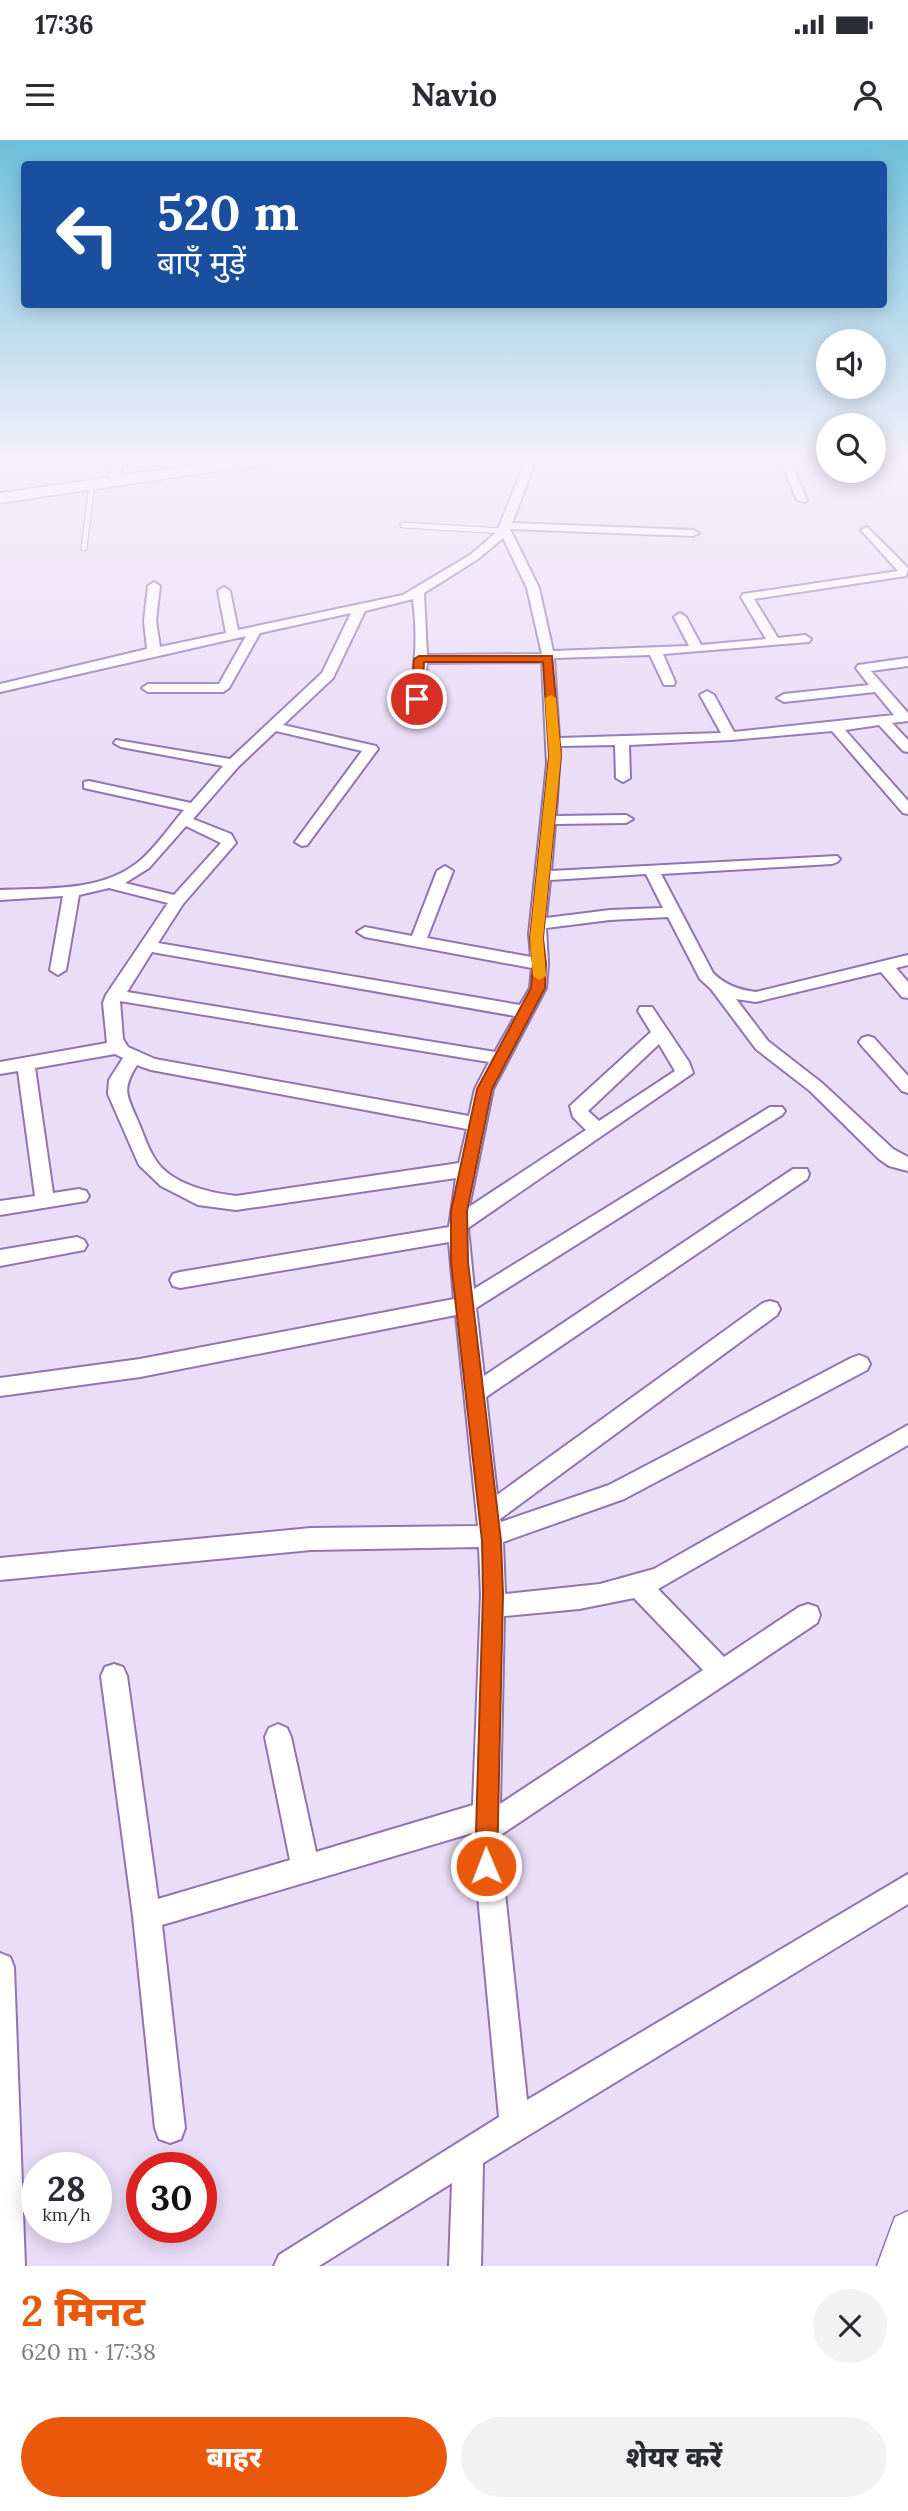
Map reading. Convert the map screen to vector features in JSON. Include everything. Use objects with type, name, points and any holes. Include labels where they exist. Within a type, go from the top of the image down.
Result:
[{"type":"street","points":[[0,688],[154,652],[398,602],[474,556]]},
{"type":"street","points":[[515,2125],[486,1866],[493,1606],[489,1526],[458,1229],[484,1089],[538,988],[538,924],[554,741],[548,657],[533,588],[518,556]]},
{"type":"street","points":[[774,642],[747,597],[906,573],[891,556]]},
{"type":"street","points":[[154,586],[150,621],[154,652]]},
{"type":"street","points":[[224,591],[233,636]]},
{"type":"street","points":[[409,717],[417,699],[421,611],[418,592]]},
{"type":"street","points":[[0,895],[111,884],[131,876],[144,865],[233,764],[328,675],[359,610]]},
{"type":"street","points":[[680,617],[697,649]]},
{"type":"street","points":[[148,688],[223,688],[254,632]]},
{"type":"street","points":[[419,659],[548,657],[697,649],[805,639]]},
{"type":"street","points":[[655,651],[669,682]]},
{"type":"street","points":[[906,718],[862,668],[908,662]]},
{"type":"street","points":[[785,698],[878,688]]},
{"type":"street","points":[[707,695],[729,736]]},
{"type":"street","points":[[554,741],[622,741],[837,729],[906,718]]},
{"type":"street","points":[[882,722],[908,748]]},
{"type":"street","points":[[272,726],[371,749],[302,842]]},
{"type":"street","points":[[837,729],[908,810]]},
{"type":"street","points":[[622,741],[622,778]]},
{"type":"street","points":[[121,743],[233,764]]},
{"type":"street","points":[[89,785],[194,808]]},
{"type":"street","points":[[549,820],[626,819]]},
{"type":"street","points":[[183,820],[226,837],[229,843],[177,901],[114,995],[111,1003],[114,1040],[125,1052],[151,1064],[477,1124]]},
{"type":"street","points":[[543,876],[832,859]]},
{"type":"street","points":[[651,869],[706,975],[716,984],[762,1045],[817,1087],[886,1154],[896,1161],[908,1164]]},
{"type":"street","points":[[418,942],[445,870]]},
{"type":"street","points":[[111,884],[177,901]]},
{"type":"street","points":[[58,970],[72,889]]},
{"type":"street","points":[[538,924],[610,915],[673,912]]},
{"type":"street","points":[[365,932],[540,964]]},
{"type":"street","points":[[149,946],[526,1012]]},
{"type":"street","points":[[716,984],[738,994],[756,997],[908,960]]},
{"type":"street","points":[[884,965],[908,993]]},
{"type":"street","points":[[114,995],[499,1058]]},
{"type":"street","points":[[180,1280],[458,1229],[684,1073],[683,1066],[646,1012]]},
{"type":"street","points":[[599,1131],[579,1113],[579,1107],[661,1033]]},
{"type":"street","points":[[868,1042],[908,1087]]},
{"type":"street","points":[[0,1068],[125,1052]]},
{"type":"street","points":[[125,1052],[117,1094],[148,1165],[168,1181],[205,1200],[236,1203],[468,1169]]},
{"type":"street","points":[[26,1063],[45,1202]]},
{"type":"street","points":[[0,1387],[140,1367],[464,1305],[776,1111]]},
{"type":"street","points":[[474,1394],[800,1174]]},
{"type":"street","points":[[0,1208],[79,1196]]},
{"type":"street","points":[[0,1258],[77,1245]]},
{"type":"street","points":[[489,1526],[770,1309]]},
{"type":"street","points":[[0,1569],[310,1539],[489,1526],[616,1492],[859,1364]]},
{"type":"street","points":[[493,1606],[607,1595],[640,1587],[662,1577],[908,1434]]},
{"type":"street","points":[[640,1587],[722,1672]]},
{"type":"street","points":[[147,1916],[306,1869],[486,1822],[808,1615]]},
{"type":"street","points":[[114,1676],[147,1916],[170,2128]]},
{"type":"street","points":[[278,1737],[306,1869]]},
{"type":"street","points":[[289,2266],[515,2125],[908,1888]]},
{"type":"street","points":[[0,1967],[9,2266]]},
{"type":"street","points":[[465,2266],[468,2155]]},
{"type":"street","points":[[896,2266],[908,2230]]},
{"type":"slow traffic","points":[[539,976],[537,938],[555,756],[551,698]]},
{"type":"route","points":[[417,699],[419,659],[548,659],[555,756],[537,938],[540,964],[538,988],[484,1089],[459,1211],[459,1262],[491,1541],[493,1594],[486,1866]]}]
